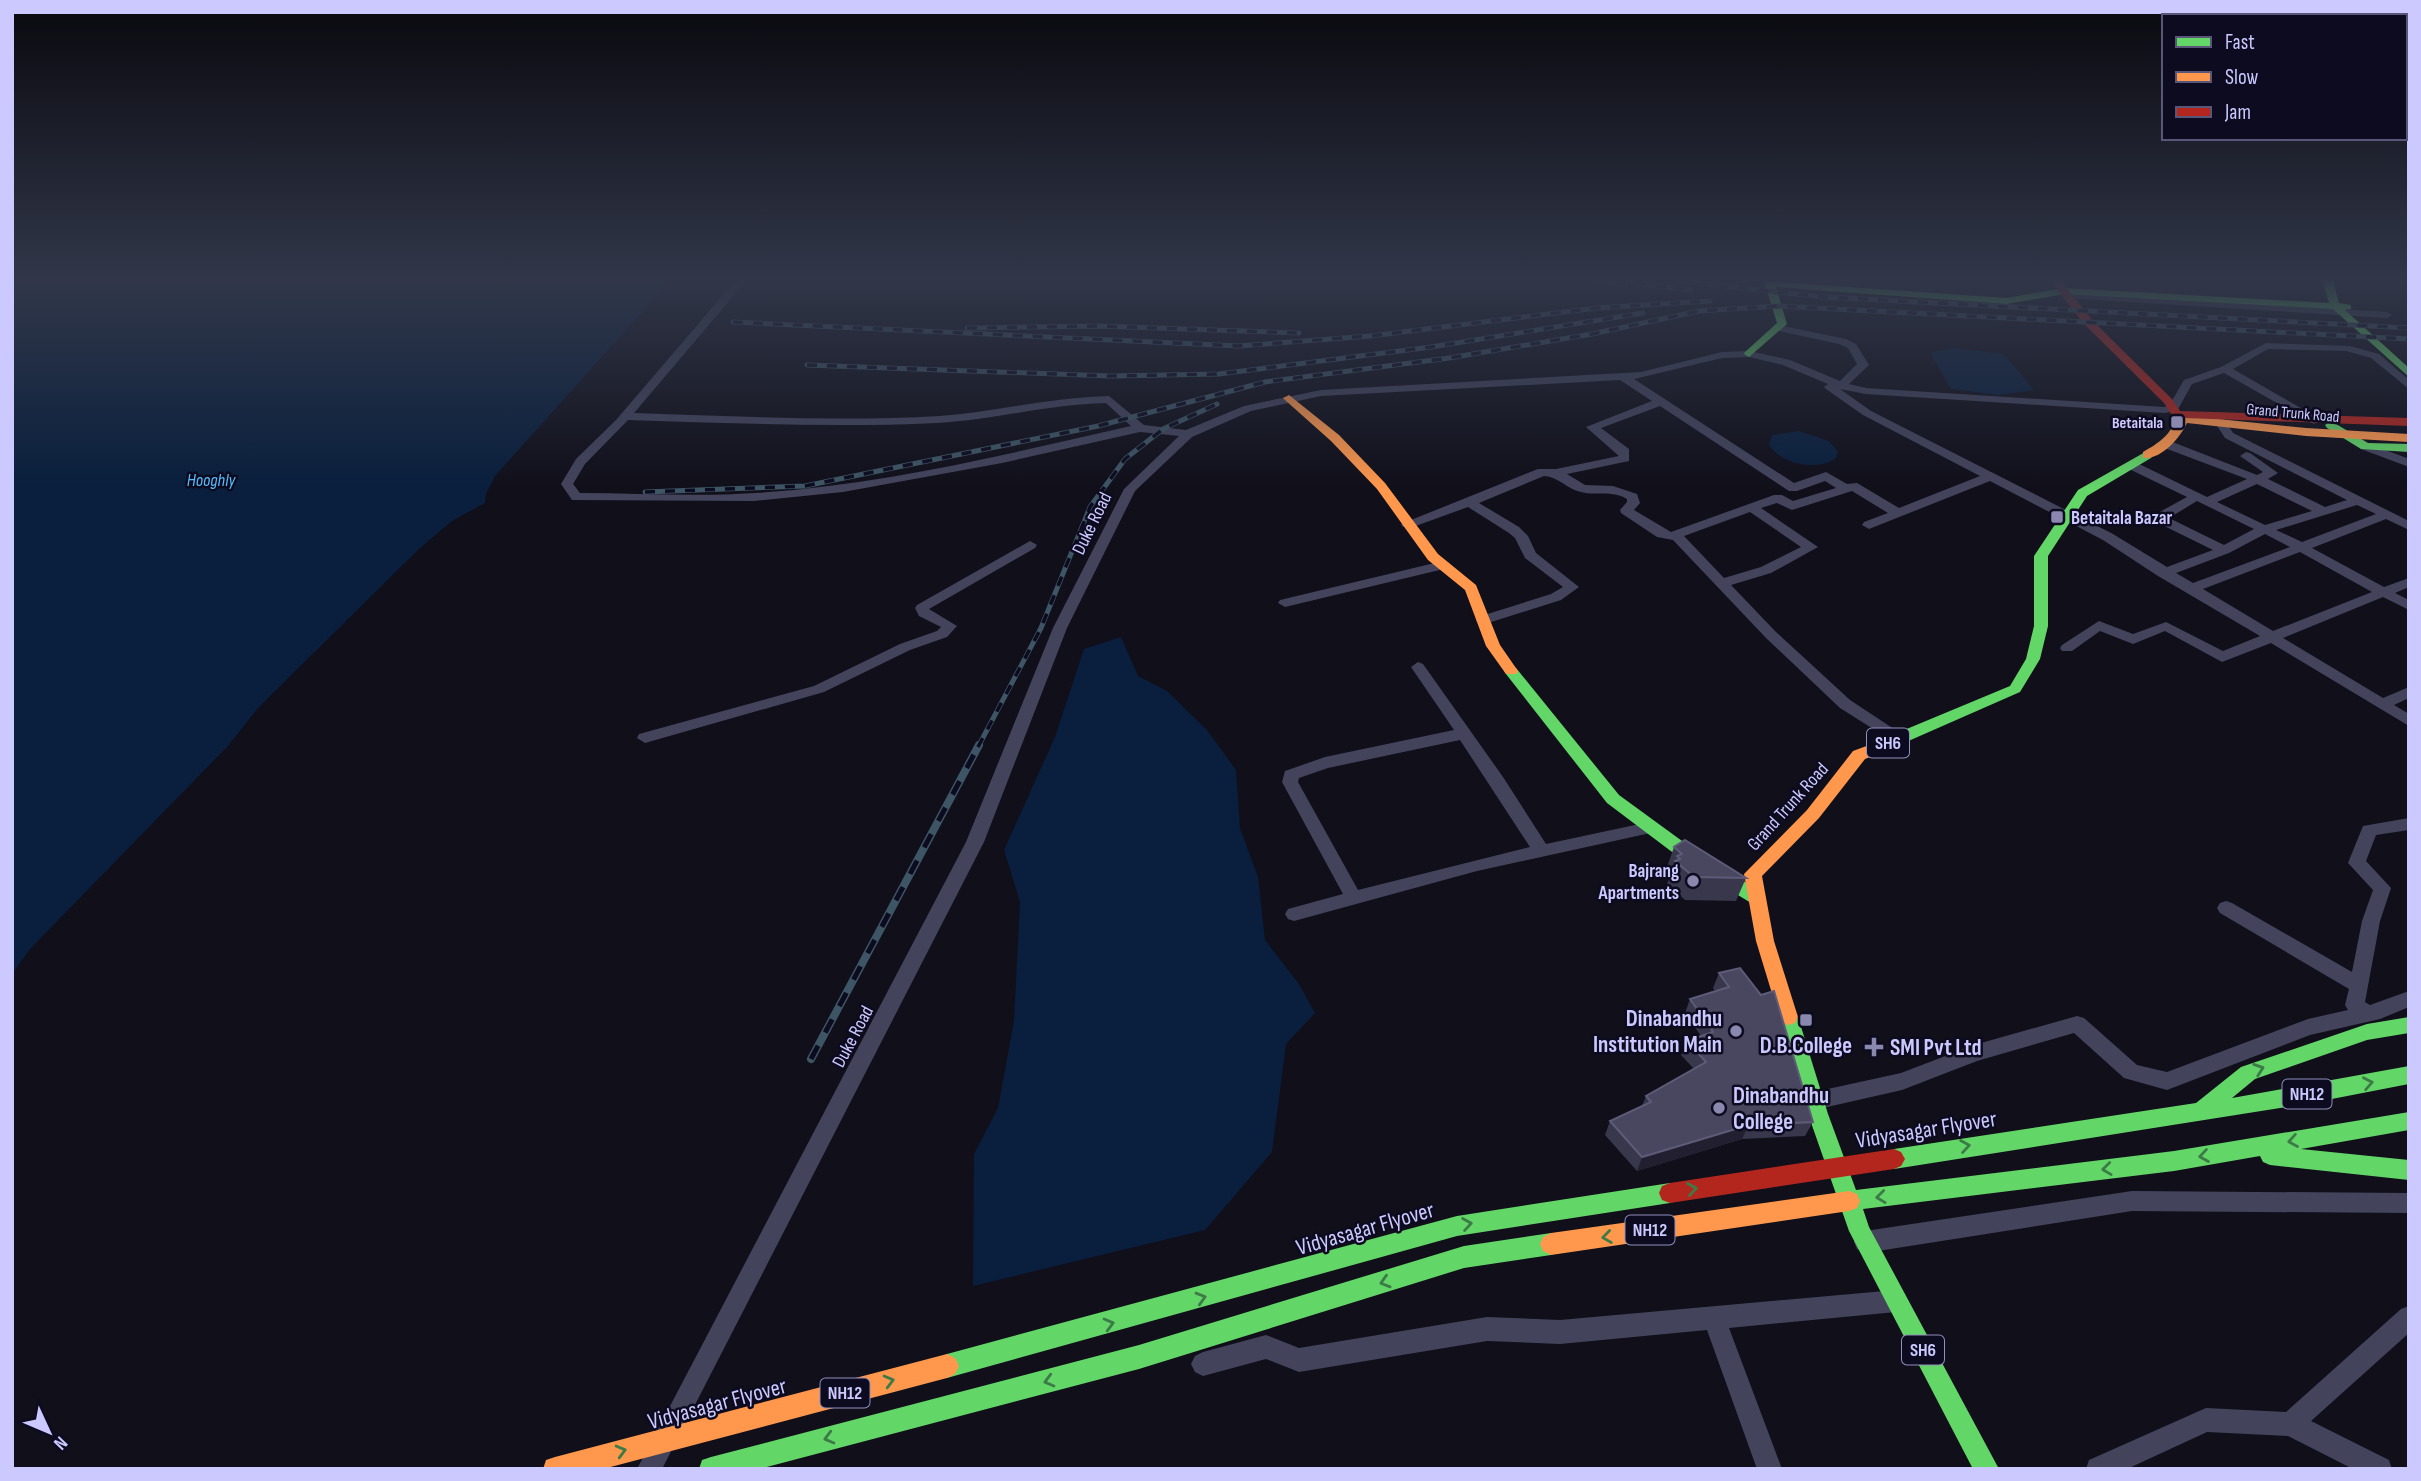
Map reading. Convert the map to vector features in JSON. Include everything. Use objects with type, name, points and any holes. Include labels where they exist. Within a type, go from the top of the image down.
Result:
[{"type":"main road","points":[[1749,354],[1753,350]]},
{"type":"main road","points":[[2115,350],[2178,417],[2216,415],[2409,422]]},
{"type":"main road","points":[[2386,350],[2409,374]]},
{"type":"main road","points":[[2395,350],[2409,362]]},
{"type":"main road","points":[[1289,398],[1335,438],[1381,486],[1408,524],[1443,565],[1471,588],[1493,646],[1544,716],[1613,799],[1649,828],[1758,898]]},
{"type":"main road","name":"Grand Trunk Road","points":[[1987,1469],[1865,1242],[1814,1101],[1765,941],[1753,874],[1813,814],[1859,755],[2015,689],[2033,659],[2041,625],[2041,556],[2082,493],[2166,444],[2178,417],[2201,424],[2316,439],[2409,447]]},
{"type":"main road","points":[[2318,420],[2365,446],[2409,447]]},
{"type":"main road","name":"Grand Trunk Road","points":[[2201,424],[2409,438]]},
{"type":"main road","points":[[2204,1108],[2248,1073],[2367,1032],[2409,1025]]},
{"type":"main road","name":"NH12","points":[[2204,1108],[2306,1095],[2409,1075]]},
{"type":"main road","name":"Vidyasagar Flyover","points":[[555,1469],[1135,1317],[1457,1226],[2204,1108]]},
{"type":"main road","name":"NH12","points":[[711,1469],[1139,1357],[1464,1258],[1873,1198],[2174,1161],[2409,1121]]},
{"type":"main road","points":[[2233,1151],[2409,1170]]},
{"type":"street","points":[[682,350],[625,416],[580,462],[567,484],[576,497],[754,497],[843,488],[1002,459],[1140,428],[1188,434]]},
{"type":"street","points":[[1842,386],[1856,369],[1863,365],[1854,350]]},
{"type":"street","points":[[2178,417],[2188,382],[2225,369],[2259,350]]},
{"type":"street","points":[[2354,350],[2375,356],[2409,386]]},
{"type":"street","name":"Duke Road","points":[[649,1469],[975,842],[1060,628],[1130,489],[1188,434],[1248,408],[1289,398],[1334,392],[1641,375],[1722,355],[1749,354],[1786,362],[1842,386],[1880,392],[2178,417]]},
{"type":"street","points":[[2225,369],[2318,420]]},
{"type":"street","points":[[1811,373],[1867,413],[2108,537],[2409,721]]},
{"type":"street","points":[[1622,376],[1793,488],[1826,476],[1845,488]]},
{"type":"street","points":[[625,416],[849,422],[910,420],[993,414],[1109,399],[1140,428]]},
{"type":"street","points":[[1408,524],[1542,472],[1556,473],[1625,458],[1625,452],[1617,444],[1592,427],[1659,402]]},
{"type":"street","points":[[2216,415],[2229,435],[2409,526]]},
{"type":"street","points":[[2224,550],[2159,518],[2202,498],[2272,473],[2272,470],[2224,443],[2229,435]]},
{"type":"street","points":[[2166,444],[2257,479],[2321,510]]},
{"type":"street","points":[[2365,446],[2409,463]]},
{"type":"street","points":[[2131,465],[2265,529],[2409,606]]},
{"type":"street","points":[[1556,473],[1582,489],[1601,486],[1619,489],[1633,497],[1634,503],[1626,510],[1662,534],[1676,537],[1845,704],[1897,739]]},
{"type":"street","points":[[1869,524],[1989,477]]},
{"type":"street","points":[[1676,537],[1679,532],[1778,498],[1793,506],[1853,486],[1898,513]]},
{"type":"street","points":[[2163,573],[2224,550],[2265,529],[2357,501]]},
{"type":"street","points":[[1469,502],[1514,530],[1521,536],[1530,555],[1572,587],[1556,597],[1482,620]]},
{"type":"street","points":[[1721,584],[1766,569],[1811,547],[1752,508]]},
{"type":"street","points":[[2190,589],[2386,515]]},
{"type":"street","points":[[645,738],[819,689],[905,647],[942,634],[950,626],[923,613],[922,608],[1030,545]]},
{"type":"street","points":[[1285,603],[1443,565]]},
{"type":"street","points":[[2067,648],[2099,625],[2133,639],[2166,626],[2222,657],[2408,581]]},
{"type":"street","points":[[1418,667],[1462,734],[1516,805],[1541,851]]},
{"type":"street","points":[[2382,705],[2409,692]]},
{"type":"street","points":[[1354,898],[1290,782],[1292,775],[1325,763],[1462,734]]},
{"type":"street","points":[[2368,1014],[2355,1005],[2371,920],[2382,888],[2357,863],[2369,830],[2409,824]]},
{"type":"street","points":[[1294,914],[1477,865],[1649,828]]},
{"type":"street","points":[[2226,908],[2358,985]]},
{"type":"street","points":[[1814,1101],[1902,1081],[1974,1053],[2077,1024],[2132,1072],[2167,1081],[2308,1027],[2368,1014],[2409,999]]},
{"type":"street","points":[[1865,1242],[2132,1201],[2409,1203]]},
{"type":"street","points":[[1203,1364],[1266,1347],[1299,1360],[1487,1329],[1560,1332],[1715,1320],[1896,1301]]},
{"type":"street","points":[[2290,1424],[2409,1317]]},
{"type":"street","points":[[1715,1320],[1770,1469]]},
{"type":"street","points":[[2098,1469],[2206,1420],[2290,1424],[2380,1469]]},
{"type":"water","name":"Hooghly","points":[[12,350],[608,350],[495,476],[486,494],[485,503],[452,521],[419,549],[258,708],[228,746],[30,949],[12,974]]},
{"type":"water","points":[[1972,350],[2004,354],[2034,390],[1998,395],[1951,389],[1930,353]]},
{"type":"water","points":[[1799,431],[1829,441],[1838,452],[1836,458],[1820,465],[1800,464],[1782,457],[1769,445],[1772,435]]},
{"type":"water","points":[[1121,637],[1138,676],[1167,691],[1207,730],[1236,770],[1240,828],[1258,877],[1265,940],[1299,984],[1315,1013],[1286,1044],[1272,1152],[1205,1230],[973,1286],[974,1154],[998,1108],[1014,1021],[1020,902],[1004,850],[1055,737],[1084,649]]},
{"type":"building","points":[[1685,840],[1746,878],[1694,877],[1675,861],[1680,859],[1677,856],[1682,854],[1674,847]]},
{"type":"building","points":[[1740,968],[1761,995],[1774,991],[1813,1122],[1749,1125],[1642,1157],[1610,1121],[1651,1102],[1646,1096],[1706,1062],[1687,1041],[1713,1032],[1690,999],[1729,987],[1719,973]]},
{"type":"railway","points":[[807,365],[1110,376],[1219,374],[1407,350]]},
{"type":"railway","points":[[645,492],[805,486],[1098,426],[1265,382],[1496,350]]},
{"type":"railway","points":[[978,747],[1041,628],[1090,507],[1125,459],[1163,429],[1217,404]]},
{"type":"railway","points":[[811,1059],[979,745]]},
{"type":"traffic: fast","points":[[1749,354],[1753,350]]},
{"type":"traffic: fast","points":[[2383,350],[2409,374]]},
{"type":"traffic: fast","points":[[2331,425],[2365,446],[2409,448]]},
{"type":"traffic: fast","points":[[1891,742],[2015,689],[2033,659],[2041,626],[2041,556],[2082,493],[2147,455]]},
{"type":"traffic: fast","points":[[1511,671],[1613,799],[1698,862],[1757,898]]},
{"type":"traffic: fast","points":[[1788,1017],[1818,1114],[1860,1231],[1987,1469]]},
{"type":"traffic: fast","points":[[2204,1108],[2248,1073],[2367,1032],[2409,1025]]},
{"type":"traffic: fast","points":[[1894,1159],[2306,1095],[2409,1075]]},
{"type":"traffic: fast","points":[[1849,1201],[2174,1161],[2409,1121]]},
{"type":"traffic: fast","points":[[2270,1155],[2409,1170]]},
{"type":"traffic: fast","points":[[947,1366],[1457,1226],[1670,1193]]},
{"type":"traffic: fast","points":[[711,1469],[1139,1357],[1464,1257],[1551,1244]]},
{"type":"traffic: slow","points":[[1289,398],[1335,438],[1381,486],[1433,557],[1471,588],[1493,646],[1511,671]]},
{"type":"traffic: slow","points":[[2147,455],[2166,444],[2181,425],[2180,419],[2306,432],[2409,438]]},
{"type":"traffic: slow","points":[[1788,1017],[1765,941],[1753,874],[1813,814],[1859,755],[1891,742]]},
{"type":"traffic: slow","points":[[1551,1244],[1849,1201]]},
{"type":"traffic: slow","points":[[555,1469],[947,1366]]},
{"type":"traffic: jam","points":[[2116,350],[2168,401],[2180,419]]},
{"type":"traffic: jam","points":[[2177,414],[2409,422]]},
{"type":"traffic: jam","points":[[1670,1193],[1894,1159]]},
{"type":"place","name":"Betaitala","points":[[2177,422]]},
{"type":"place","name":"Betaitala Bazar","points":[[2057,517]]},
{"type":"place","name":"Bajrang Apartments","points":[[1693,881]]},
{"type":"place","name":"D.B.College","points":[[1806,1020]]},
{"type":"place","name":"Dinabandhu Institution Main","points":[[1736,1031]]},
{"type":"place","name":"SMI Pvt Ltd","points":[[1874,1047]]},
{"type":"place","name":"Dinabandhu College","points":[[1719,1108]]}]
